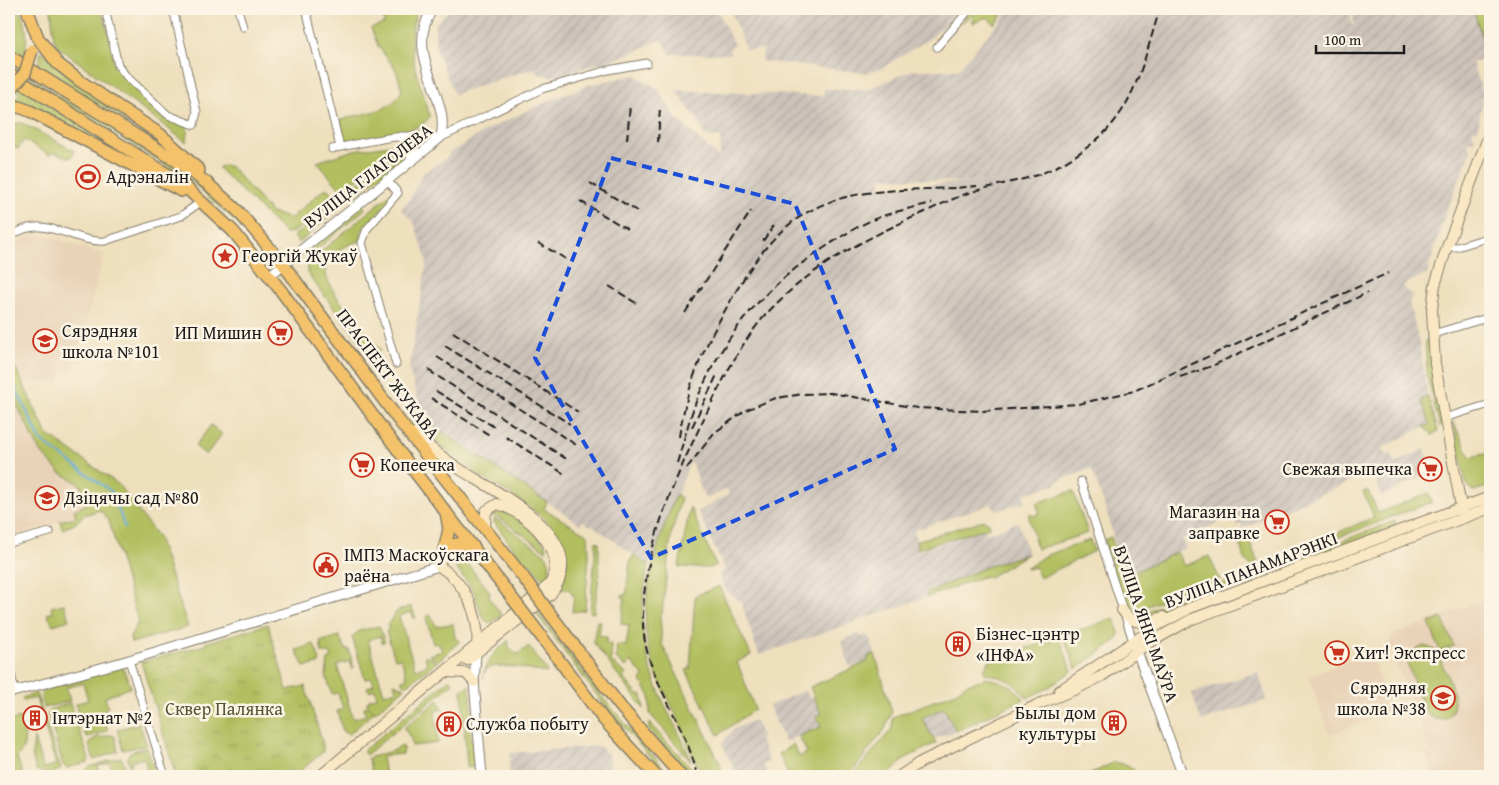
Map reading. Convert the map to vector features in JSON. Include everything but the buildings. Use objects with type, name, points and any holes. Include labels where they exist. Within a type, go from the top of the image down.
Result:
[{"type":"main road","points":[[27,9],[43,46],[57,63],[80,81],[160,134],[204,175],[208,184]]},
{"type":"main road","points":[[9,91],[25,73],[32,50],[33,9]]},
{"type":"main road","name":"ПРАСПЕКТ ЖУКАВА","points":[[9,56],[118,123],[208,184],[247,220],[283,264],[400,422],[485,526],[620,706],[676,774]]},
{"type":"main road","name":"ПРАСПЕКТ ЖУКАВА","points":[[9,74],[157,166],[201,200],[233,231],[604,720],[656,776]]},
{"type":"main road","points":[[9,106],[19,106],[30,111],[201,200]]},
{"type":"main road","points":[[1462,513],[1444,418],[1433,334],[1435,285],[1447,247],[1490,132]]},
{"type":"main road","points":[[400,422],[439,455],[535,517],[559,548],[562,574],[557,587],[550,595],[489,639]]},
{"type":"main road","name":"ВУЛІЦА ПАНАМАРЭНКІ","points":[[900,776],[919,763],[1039,704],[1102,676],[1137,652],[1198,616],[1462,513],[1490,497]]},
{"type":"main road","points":[[320,776],[489,639],[546,589],[554,578],[556,562],[550,547],[538,531],[501,505],[494,504],[488,508],[485,526]]},
{"type":"main road","points":[[445,508],[449,529],[439,566],[458,582],[469,599],[478,631],[477,649]]},
{"type":"main road","name":"ВУЛІЦА ПАНАМАРЭНКІ","points":[[1039,704],[1133,641],[1190,608],[1462,513],[1490,508]]},
{"type":"main road","points":[[444,552],[450,546],[458,543],[474,547]]},
{"type":"main road","points":[[1122,610],[1129,619],[1147,622],[1190,608]]},
{"type":"main road","points":[[478,631],[489,639]]},
{"type":"main road","points":[[447,672],[466,673],[474,682]]},
{"type":"street","points":[[105,9],[118,65],[130,80],[168,115],[194,125],[197,112],[173,9]]},
{"type":"street","points":[[238,9],[243,27]]},
{"type":"street","points":[[306,9],[340,147]]},
{"type":"street","points":[[332,149],[401,137],[429,135],[440,138],[443,124],[425,62],[423,40],[424,28],[433,9]]},
{"type":"street","points":[[937,47],[970,9]]},
{"type":"street","name":"ВУЛІЦА ГЛАГОЛЕВА","points":[[269,276],[386,179],[440,138],[542,89],[608,70],[647,64]]},
{"type":"street","points":[[401,137],[411,139],[415,145],[414,154],[410,161]]},
{"type":"street","points":[[386,179],[398,193],[367,229],[362,243],[396,364]]},
{"type":"street","points":[[9,238],[18,230],[35,227],[69,232],[96,241],[106,240],[181,216],[201,200]]},
{"type":"street","points":[[1447,247],[1490,237]]},
{"type":"street","points":[[1433,334],[1490,317]]},
{"type":"street","points":[[1444,418],[1490,404]]},
{"type":"street","name":"ВУЛІЦА ЯНКІ МАЎРА","points":[[1081,481],[1122,610],[1183,776]]},
{"type":"street","points":[[9,544],[50,532]]},
{"type":"street","points":[[9,666],[12,692],[83,671],[129,660],[439,566]]},
{"type":"street","points":[[83,671],[90,666],[192,636],[198,638]]},
{"type":"street","points":[[477,649],[474,682],[482,776]]},
{"type":"street","points":[[129,660],[165,776]]},
{"type":"highlighted area","points":[[611,158],[795,204],[895,449],[651,558],[535,358]]},
{"type":"shaded area","points":[[449,9],[717,9],[734,45],[730,48],[730,54],[670,54],[662,39],[625,56],[552,77],[539,74],[534,68],[454,94],[435,47],[435,25]]},
{"type":"shaded area","points":[[730,9],[960,9],[932,37],[882,68],[867,73],[761,61],[764,49],[746,50]]},
{"type":"shaded area","points":[[1010,9],[1154,9],[1130,82],[1112,113],[1087,140],[1069,153],[1028,173],[994,181],[957,182],[881,177],[881,187],[862,188],[840,204],[895,193],[900,202],[814,249],[770,285],[763,278],[719,335],[691,393],[679,424],[677,440],[669,439],[660,496],[645,563],[592,525],[590,526],[583,521],[580,524],[424,420],[409,369],[427,261],[414,222],[401,209],[409,200],[423,173],[448,157],[449,153],[491,128],[548,101],[592,84],[635,75],[658,89],[676,118],[719,158],[721,138],[705,136],[697,119],[675,90],[823,96],[824,89],[869,89],[912,70],[958,70]]},
{"type":"shaded area","points":[[1154,9],[1164,9],[1142,86],[1122,119],[1094,146],[1074,160],[1043,175],[928,215],[862,244],[811,276],[775,309],[779,314],[688,459],[690,462],[665,525],[655,565],[645,563],[660,496],[669,438],[677,440],[679,425],[674,423],[679,400],[685,391],[691,392],[719,335],[736,307],[764,278],[770,285],[785,270],[814,249],[900,202],[895,193],[840,204],[833,195],[881,187],[994,181],[1028,173],[1069,153],[1087,140],[1112,113],[1130,82]]},
{"type":"shaded area","points":[[1164,9],[1350,9],[1352,25],[1354,24],[1352,9],[1473,9],[1485,47],[1488,46],[1490,54],[1490,58],[1472,63],[1483,94],[1478,129],[1472,130],[1475,140],[1467,142],[1471,151],[1444,217],[1427,274],[1403,285],[1406,291],[1413,294],[1409,303],[1419,342],[1428,396],[1421,400],[1430,424],[1382,448],[1386,456],[1391,454],[1395,463],[1424,449],[1434,470],[1382,496],[1372,472],[1243,528],[1241,524],[1237,525],[1233,516],[1182,539],[1186,548],[1134,573],[1117,555],[1109,519],[1092,469],[1087,470],[1056,482],[1057,484],[1024,494],[1025,502],[1000,510],[994,509],[992,504],[914,530],[918,551],[985,529],[987,534],[1018,522],[1028,554],[986,567],[926,593],[927,597],[759,655],[740,600],[737,601],[735,596],[732,597],[729,592],[727,593],[718,573],[725,570],[698,512],[729,494],[727,489],[708,498],[705,497],[693,466],[688,459],[778,314],[774,310],[811,276],[862,244],[928,215],[1043,175],[1074,160],[1142,86]]},
{"type":"shaded area","name":"Сярэдняя школа №101","points":[[31,236],[45,236],[104,254],[73,370],[63,368],[59,383],[29,380],[23,383],[47,433],[37,445],[39,450],[59,472],[81,485],[88,504],[76,517],[9,537],[9,251],[19,241]]},
{"type":"shaded area","name":"Сярэдняя школа №38","points":[[1490,597],[1490,776],[1433,776],[1425,753],[1429,751],[1389,644],[1393,635]]},
{"type":"shaded area","points":[[858,634],[863,637],[869,635],[875,654],[869,656],[867,662],[850,667],[841,641]]},
{"type":"shaded area","points":[[1370,653],[1391,711],[1330,734],[1308,676]]},
{"type":"shaded area","points":[[1258,672],[1267,700],[1201,721],[1192,693]]},
{"type":"shaded area","points":[[806,690],[809,698],[813,697],[821,714],[821,727],[785,742],[769,706]]},
{"type":"shaded area","points":[[945,708],[956,731],[933,739],[922,718]]},
{"type":"shaded area","points":[[755,720],[762,737],[759,738],[769,762],[763,765],[770,776],[737,776],[722,743],[734,729]]},
{"type":"shaded area","points":[[599,746],[609,755],[610,776],[509,776],[510,753]]},
{"type":"green space","points":[[9,9],[19,9],[26,26],[27,38],[24,57],[38,65],[41,51],[171,147],[175,154],[9,48]]},
{"type":"green space","points":[[51,9],[101,9],[111,41],[114,66],[162,117],[188,126],[186,142],[58,47],[54,39]]},
{"type":"green space","points":[[379,9],[418,9],[414,22],[412,49],[414,63],[430,116],[417,127],[406,131],[380,138],[349,142],[341,132],[341,120],[384,108],[397,98],[402,90],[396,70],[378,46],[371,28],[385,23]]},
{"type":"green space","points":[[972,9],[1007,9],[994,24],[987,17],[973,23],[973,15],[960,23]]},
{"type":"green space","points":[[1473,9],[1488,9],[1490,48],[1485,47]]},
{"type":"green space","points":[[9,64],[133,138],[192,180],[257,239],[272,260],[269,260],[238,225],[192,182],[9,68]]},
{"type":"green space","points":[[9,79],[157,172],[14,103],[15,98],[20,93],[9,86]]},
{"type":"green space","points":[[22,123],[75,151],[71,158],[53,152],[50,155],[24,140],[18,149],[9,143],[9,124]]},
{"type":"green space","points":[[410,142],[412,145],[406,155],[352,198],[342,195]]},
{"type":"green space","points":[[404,143],[342,191],[317,162],[354,150]]},
{"type":"green space","points":[[224,165],[231,167],[272,213],[291,218],[324,189],[328,189],[335,198],[294,232],[285,233],[218,168]]},
{"type":"green space","points":[[390,194],[393,197],[361,232],[362,240],[337,251],[326,263],[325,272],[336,295],[381,350],[370,355],[307,273],[307,263]]},
{"type":"green space","points":[[337,199],[338,209],[299,243],[294,236]]},
{"type":"green space","points":[[362,204],[365,209],[308,257],[305,253]]},
{"type":"green space","points":[[1430,337],[1442,423],[1440,427],[1428,381],[1425,341]]},
{"type":"green space","points":[[9,354],[47,434],[118,484],[158,537],[188,627],[131,643],[130,636],[138,622],[109,521],[100,510],[84,515],[75,524],[62,529],[60,521],[76,517],[74,510],[87,504],[81,485],[59,472],[39,450],[9,388]]},
{"type":"green space","points":[[1428,396],[1438,431],[1432,435],[1424,427],[1430,424],[1421,400]]},
{"type":"green space","points":[[424,420],[547,502],[544,509],[588,535],[589,556],[585,610],[572,612],[574,595],[568,589],[560,589],[566,569],[565,551],[557,535],[546,521],[531,508],[464,465],[448,452],[417,423]]},
{"type":"green space","points":[[1453,421],[1470,457],[1490,453],[1490,486],[1474,491],[1466,484]]},
{"type":"green space","points":[[211,425],[222,434],[206,455],[195,446]]},
{"type":"green space","points":[[1073,491],[1088,533],[1037,549],[1029,518],[1030,513],[1033,516],[1040,513],[1036,503]]},
{"type":"green space","points":[[1368,491],[1378,513],[1429,493],[1432,502],[1331,540],[1330,536],[1374,517],[1363,492]]},
{"type":"green space","points":[[676,494],[681,498],[671,536],[662,614],[660,615],[662,644],[720,763],[723,776],[706,776],[697,765],[656,672],[647,643],[645,622],[646,600],[650,578],[655,556]]},
{"type":"green space","points":[[690,507],[716,565],[710,568],[679,567]]},
{"type":"green space","points":[[501,509],[526,522],[546,546],[546,551],[495,515],[492,517],[490,515]]},
{"type":"green space","points":[[495,518],[546,555],[550,567],[547,580],[544,580],[530,563],[526,565],[494,522]]},
{"type":"green space","points":[[984,520],[989,523],[990,527],[918,549],[916,541]]},
{"type":"green space","points":[[1395,521],[1396,526],[1318,556],[1313,552]]},
{"type":"green space","points":[[1244,533],[1247,534],[1258,563],[1252,566],[1246,561],[1241,549],[1240,536]]},
{"type":"green space","points":[[1111,537],[1117,555],[1134,572],[1177,552],[1184,566],[1209,556],[1220,580],[1142,608],[1132,608],[1122,603],[1104,540]]},
{"type":"green space","points":[[1090,540],[1094,551],[1040,578],[1035,567],[1026,569],[1044,556]]},
{"type":"green space","points":[[596,541],[599,543],[599,576],[594,613],[590,612]]},
{"type":"green space","points":[[457,551],[490,592],[489,597],[502,616],[489,623],[483,617],[473,591],[451,557]]},
{"type":"green space","points":[[1027,554],[988,578],[985,576],[927,597],[926,593],[986,567]]},
{"type":"green space","points":[[634,555],[645,563],[649,563],[642,622],[647,656],[659,692],[691,761],[650,714],[650,697],[641,680],[644,677],[631,661],[626,667],[616,659],[617,645],[626,646],[629,625],[621,624],[625,598],[622,595],[626,595],[630,561]]},
{"type":"green space","points":[[1226,582],[1228,585],[1225,589],[1141,619],[1141,613]]},
{"type":"green space","points":[[719,586],[751,655],[737,662],[755,709],[718,735],[686,670],[690,669],[695,596]]},
{"type":"green space","points":[[64,604],[69,620],[53,625],[47,614],[53,612],[51,607]]},
{"type":"green space","points":[[411,606],[416,618],[414,619],[411,612],[399,616],[415,669],[427,665],[425,656],[437,662],[406,686],[401,681],[407,678],[401,658],[395,659],[386,631],[389,629],[387,625],[397,611]]},
{"type":"green space","points":[[537,611],[603,698],[671,776],[667,776],[604,705],[535,612]]},
{"type":"green space","points":[[431,615],[436,626],[453,624],[455,638],[460,641],[438,661],[429,655],[442,651],[439,643],[433,644],[426,617]]},
{"type":"green space","points":[[1114,618],[1119,633],[1118,639],[1076,669],[1063,636]]},
{"type":"green space","points":[[1442,618],[1454,646],[1440,651],[1429,623]]},
{"type":"green space","points":[[597,621],[601,622],[599,635],[607,637],[606,644],[611,644],[611,661],[626,674],[623,677],[638,695],[642,695],[644,709],[593,642]]},
{"type":"green space","name":"Сквер Палянка","points":[[268,624],[287,690],[305,686],[323,744],[323,752],[294,776],[176,776],[141,662],[206,645],[205,643]]},
{"type":"green space","points":[[379,626],[385,642],[382,643],[380,636],[368,640],[384,694],[396,690],[394,683],[405,688],[375,712],[366,703],[369,702],[369,699],[377,697],[375,689],[369,691],[367,687],[374,685],[372,678],[365,679],[352,637],[359,631]]},
{"type":"green space","points":[[339,636],[345,649],[349,650],[354,668],[352,669],[350,661],[337,665],[353,719],[366,715],[364,707],[367,706],[374,712],[349,734],[343,732],[337,711],[343,709],[338,693],[332,694],[326,676],[328,660],[332,658],[330,653],[322,653],[320,642]]},
{"type":"green space","points":[[1059,637],[1072,671],[1048,688],[1027,698],[1009,681],[985,673],[984,670],[988,662]]},
{"type":"green space","points":[[509,640],[511,649],[518,654],[529,646],[547,671],[546,673],[515,667],[496,666],[486,669],[483,679],[486,667],[492,657]]},
{"type":"green space","points":[[314,644],[320,661],[318,664],[304,667],[296,650]]},
{"type":"green space","points":[[1424,646],[1436,650],[1448,676],[1454,705],[1452,713],[1446,719],[1435,719],[1426,713],[1407,664],[1412,652]]},
{"type":"green space","points":[[875,654],[892,712],[885,729],[849,776],[789,776],[779,754],[793,744],[799,757],[807,753],[799,736],[821,727],[816,716],[821,714],[810,687],[867,662],[869,656]]},
{"type":"green space","points":[[123,668],[131,687],[105,697],[108,707],[102,711],[108,731],[88,737],[85,735],[75,704],[88,700],[83,683],[66,688],[70,701],[44,708],[41,696],[42,691]]},
{"type":"green space","points":[[984,677],[1011,686],[1024,699],[956,731],[944,708],[922,718],[936,743],[906,758],[886,776],[852,776],[892,729],[893,717],[956,692],[967,684],[984,679]]},
{"type":"green space","points":[[450,679],[453,683],[366,755],[363,751]]},
{"type":"green space","points":[[470,685],[472,713],[469,714],[471,741],[474,741],[476,767],[467,768],[462,690]]},
{"type":"green space","points":[[36,693],[61,769],[48,775],[36,770],[32,755],[34,738],[43,768],[56,765],[36,698],[23,701],[22,698]]},
{"type":"green space","points":[[438,700],[443,709],[435,711],[438,743],[412,746],[411,739],[404,728]]},
{"type":"green space","points":[[70,703],[89,759],[88,762],[67,768],[63,765],[48,714],[50,710]]},
{"type":"green space","points":[[21,718],[24,743],[17,757],[23,776],[9,776],[9,721]]},
{"type":"green space","points":[[139,723],[147,745],[123,750],[117,730]]},
{"type":"green space","points":[[649,723],[699,776],[691,776],[686,772],[649,730]]},
{"type":"green space","points":[[110,735],[115,736],[118,751],[94,760],[89,745],[91,741],[99,736],[100,738]]},
{"type":"green space","points":[[403,745],[403,754],[382,756],[385,776],[373,776],[368,758],[395,750]]},
{"type":"green space","points":[[147,747],[156,776],[149,776],[144,758],[131,761],[132,765],[130,766],[127,758],[130,752]]},
{"type":"green space","points":[[121,757],[126,767],[112,771],[110,763],[98,766],[100,776],[87,775],[86,770],[89,767]]},
{"type":"green space","points":[[1114,762],[1128,765],[1141,776],[1087,776]]},
{"type":"waterway","points":[[9,375],[41,441],[112,492],[125,528]]},
{"type":"railway","points":[[697,776],[692,756],[650,663],[645,643],[643,622],[644,595],[648,568],[662,516],[705,416],[735,358],[752,331],[773,307],[807,277],[844,252],[884,231],[960,196],[1046,172],[1072,158],[1096,140],[1115,121],[1132,91],[1145,59],[1160,9]]},
{"type":"railway","points":[[627,140],[630,105]]},
{"type":"railway","points":[[658,142],[660,107]]},
{"type":"railway","points":[[590,183],[637,211]]},
{"type":"railway","points":[[679,437],[692,382],[713,333],[750,270],[770,243],[782,231],[810,211],[845,197],[882,191],[977,186]]},
{"type":"railway","points":[[580,201],[627,229]]},
{"type":"railway","points":[[677,463],[689,421],[709,374],[734,332],[765,295],[803,263],[858,227],[885,215],[932,203]]},
{"type":"railway","points":[[685,313],[751,211]]},
{"type":"railway","points":[[763,241],[774,225]]},
{"type":"railway","points":[[538,243],[566,259]]},
{"type":"railway","points":[[687,468],[714,433],[746,410],[776,398],[803,394],[831,393],[917,408],[982,411],[1078,404],[1134,391],[1388,273]]},
{"type":"railway","points":[[609,286],[636,303]]},
{"type":"railway","points":[[1180,377],[1212,366],[1367,293]]},
{"type":"railway","points":[[453,332],[578,412]]},
{"type":"railway","points":[[445,346],[570,424]]},
{"type":"railway","points":[[437,357],[578,446]]},
{"type":"railway","points":[[428,370],[568,460]]},
{"type":"railway","points":[[692,427],[717,375]]},
{"type":"railway","points":[[436,391],[496,428]]},
{"type":"railway","points":[[431,398],[491,436]]},
{"type":"railway","points":[[506,437],[566,475]]},
{"type":"place","name":"Адрэналін","points":[[88,177]]},
{"type":"place","name":"Георгій Жукаў","points":[[225,256]]},
{"type":"place","name":"ИП Мишин","points":[[280,333]]},
{"type":"place","name":"Сярэдняя школа №101","points":[[45,341]]},
{"type":"place","name":"Копеечка","points":[[362,465]]},
{"type":"place","name":"Свежая выпечка","points":[[1430,469]]},
{"type":"place","name":"Дзіцячы сад №80","points":[[47,498]]},
{"type":"place","name":"Магазин на заправке","points":[[1277,522]]},
{"type":"place","name":"ІМПЗ Маскоўскага раёна","points":[[326,565]]},
{"type":"place","name":"Бізнес-цэнтр «ІНФА»","points":[[958,644]]},
{"type":"place","name":"Хит! Экспресс","points":[[1337,653]]},
{"type":"place","name":"Сярэдняя школа №38","points":[[1443,698]]},
{"type":"place","name":"Інтэрнат №2","points":[[35,718]]},
{"type":"place","name":"Былы дом культуры","points":[[1114,723]]},
{"type":"place","name":"Служба побыту","points":[[449,724]]}]
